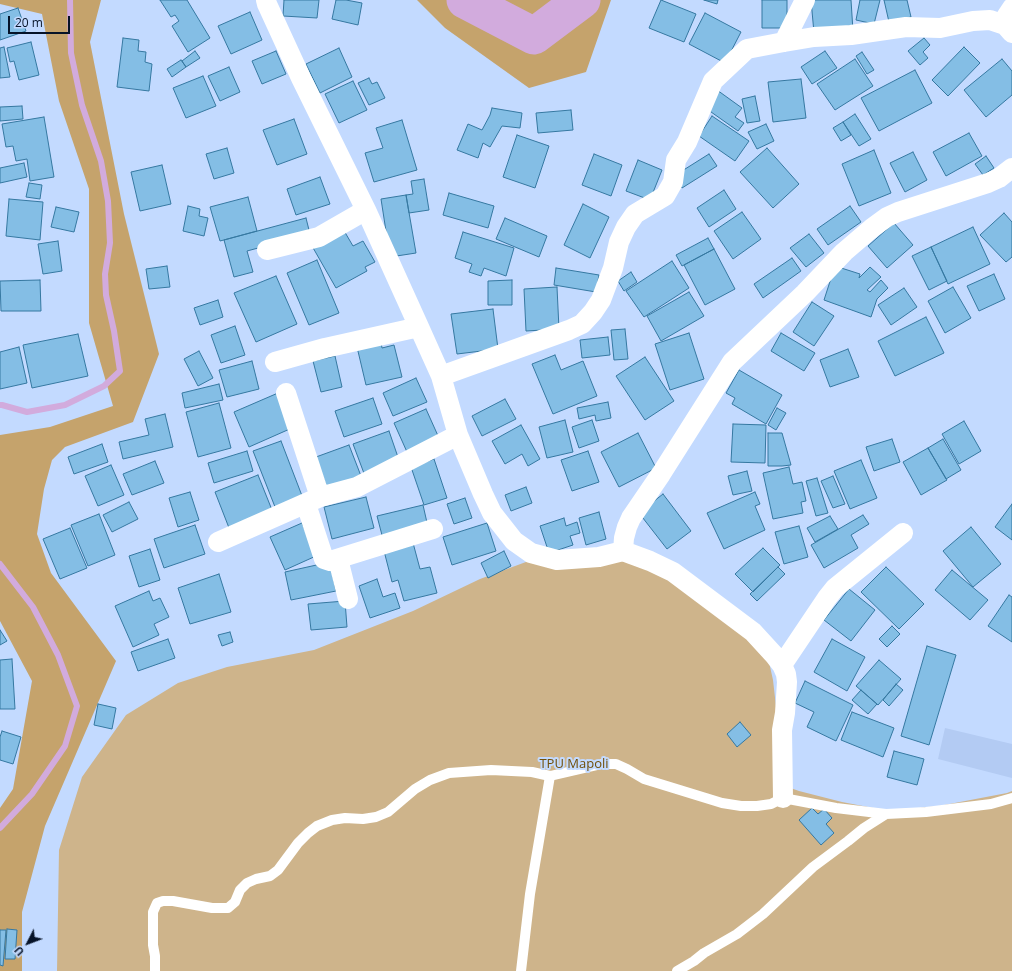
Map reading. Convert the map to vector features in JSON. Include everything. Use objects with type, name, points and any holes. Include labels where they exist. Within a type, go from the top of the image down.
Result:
[{"type":"street","points":[[266,0],[301,78],[366,210],[441,376],[458,435],[492,513],[514,541],[532,552],[557,560],[599,557],[623,551],[650,561],[673,572],[753,632],[775,656],[782,665],[786,674],[787,682],[785,713],[782,730],[783,798]]},
{"type":"street","points":[[784,42],[805,0]]},
{"type":"street","points":[[441,376],[582,324],[601,300],[613,268],[619,242],[626,227],[635,214],[665,196],[673,182],[676,160],[687,142],[713,81],[746,49],[814,37],[851,35],[906,27],[940,28],[974,21],[990,20],[1010,22]]},
{"type":"street","points":[[623,551],[627,526],[732,362],[805,293],[844,252],[887,217],[898,212],[988,183],[999,178],[1012,168]]},
{"type":"street","points":[[267,250],[319,237],[366,210]]},
{"type":"street","points":[[275,362],[325,348],[419,327]]},
{"type":"street","points":[[286,393],[313,500],[324,559],[330,561],[338,559],[433,529]]},
{"type":"street","points":[[218,542],[313,500],[357,487],[458,435]]},
{"type":"street","points":[[782,665],[835,588],[903,533]]},
{"type":"street","points":[[338,559],[348,599]]},
{"type":"lane","points":[[155,971],[153,912],[157,903],[163,901],[173,901],[212,908],[228,908],[235,902],[240,890],[247,883],[256,879],[270,876],[278,870],[298,843],[317,826],[332,820],[345,818],[376,817],[388,812],[415,789],[430,780],[449,773],[491,770],[532,772],[550,776],[602,764],[616,764],[644,778],[722,803],[741,806],[757,806],[771,804],[783,798],[836,808],[886,814],[926,812],[984,805],[1012,798]]},
{"type":"lane","points":[[521,971],[530,894],[550,776]]},
{"type":"lane","points":[[677,971],[704,953],[738,934],[763,914],[813,867],[864,828],[886,814]]},
{"type":"shaded area","points":[[0,0],[101,0],[90,42],[124,214],[159,354],[133,422],[65,447],[52,460],[44,489],[37,534],[51,573],[116,661],[45,826],[22,912],[22,971],[0,971],[0,808],[13,789],[32,681],[0,621],[0,435],[50,427],[113,406],[89,323],[89,189],[59,101],[42,14],[0,4]]},
{"type":"shaded area","points":[[417,0],[611,0],[586,72],[529,88],[445,28]]},
{"type":"shaded area","points":[[945,728],[1012,744],[1012,778],[938,759]]},
{"type":"green space","name":"TPU Mapoli","points":[[627,547],[765,644],[773,680],[785,786],[842,802],[889,811],[939,806],[1012,791],[1012,971],[57,971],[59,850],[82,777],[126,715],[178,683],[227,667],[314,650],[413,611],[480,579],[534,559]]},
{"type":"building","points":[[160,0],[187,0],[210,38],[188,52],[172,26],[179,21],[175,15],[171,17]]},
{"type":"building","points":[[284,0],[319,0],[317,18],[283,16]]},
{"type":"building","points":[[336,0],[362,3],[358,25],[332,19]]},
{"type":"building","points":[[661,0],[696,14],[684,42],[649,28]]},
{"type":"building","points":[[704,0],[718,0],[717,4]]},
{"type":"building","points":[[762,0],[787,0],[787,28],[762,28]]},
{"type":"building","points":[[811,0],[851,0],[853,31],[814,33]]},
{"type":"building","points":[[860,0],[880,0],[874,24],[856,20]]},
{"type":"building","points":[[884,0],[907,0],[911,17],[889,22]]},
{"type":"building","points":[[18,8],[26,31],[0,40],[0,14]]},
{"type":"building","points":[[250,12],[262,40],[231,54],[218,26]]},
{"type":"building","points":[[705,13],[741,32],[725,63],[689,44]]},
{"type":"building","points":[[123,38],[139,40],[138,51],[146,52],[145,62],[152,64],[149,91],[117,87]]},
{"type":"building","points":[[924,38],[930,45],[923,52],[928,58],[920,65],[908,51]]},
{"type":"building","points":[[31,42],[39,75],[19,80],[14,61],[10,62],[7,48]]},
{"type":"building","points":[[4,47],[10,77],[0,78],[0,48]]},
{"type":"building","points":[[964,47],[980,63],[948,96],[932,80]]},
{"type":"building","points":[[339,48],[352,77],[320,93],[306,64]]},
{"type":"building","points":[[195,51],[200,58],[186,67],[182,61]]},
{"type":"building","points":[[276,51],[286,74],[262,84],[252,61]]},
{"type":"building","points":[[825,51],[837,68],[812,84],[801,67]]},
{"type":"building","points":[[862,52],[874,70],[867,74],[856,56]]},
{"type":"building","points":[[855,59],[873,86],[835,110],[817,84]]},
{"type":"building","points":[[1002,59],[1012,71],[1012,95],[986,117],[964,90]]},
{"type":"building","points":[[181,60],[186,67],[172,77],[167,69]]},
{"type":"building","points":[[229,67],[240,92],[220,101],[208,76]]},
{"type":"building","points":[[915,70],[932,103],[879,131],[861,98]]},
{"type":"building","points":[[203,76],[216,106],[186,118],[173,88]]},
{"type":"building","points":[[369,78],[372,84],[377,82],[385,98],[369,105],[358,83]]},
{"type":"building","points":[[801,79],[806,118],[773,122],[768,82]]},
{"type":"building","points":[[353,81],[367,110],[339,123],[325,94]]},
{"type":"building","points":[[717,90],[742,108],[735,117],[744,123],[738,131],[704,107]]},
{"type":"building","points":[[755,96],[760,121],[747,123],[742,99]]},
{"type":"building","points":[[22,106],[23,119],[0,121],[0,107]]},
{"type":"building","points":[[492,108],[522,113],[520,128],[502,126],[490,147],[483,143],[478,158],[457,150],[468,124],[482,130]]},
{"type":"building","points":[[571,110],[573,130],[538,133],[536,113]]},
{"type":"building","points":[[855,114],[871,139],[859,146],[843,122]]},
{"type":"building","points":[[712,116],[749,141],[735,161],[699,136]]},
{"type":"building","points":[[44,117],[54,177],[30,181],[27,159],[16,161],[13,146],[6,147],[2,124]]},
{"type":"building","points":[[294,119],[307,154],[277,165],[263,130]]},
{"type":"building","points":[[402,120],[417,170],[374,182],[365,153],[383,148],[376,128]]},
{"type":"building","points":[[843,122],[851,135],[841,141],[833,128]]},
{"type":"building","points":[[766,124],[774,141],[757,149],[748,132]]},
{"type":"building","points":[[969,133],[982,156],[946,176],[933,152]]},
{"type":"building","points":[[517,135],[549,146],[535,188],[503,177]]},
{"type":"building","points":[[227,148],[234,173],[214,179],[206,154]]},
{"type":"building","points":[[767,148],[799,184],[773,208],[740,172]]},
{"type":"building","points":[[874,150],[891,193],[859,206],[842,164]]},
{"type":"building","points":[[913,152],[927,180],[905,192],[890,163]]},
{"type":"building","points":[[594,154],[622,165],[611,196],[582,185]]},
{"type":"building","points":[[709,154],[717,166],[682,188],[674,176]]},
{"type":"building","points":[[986,156],[994,168],[983,175],[975,164]]},
{"type":"building","points":[[638,160],[662,170],[650,200],[626,191]]},
{"type":"building","points":[[24,163],[27,177],[0,183],[0,168]]},
{"type":"building","points":[[162,165],[171,204],[140,211],[131,172]]},
{"type":"building","points":[[320,177],[330,204],[296,215],[287,189]]},
{"type":"building","points":[[424,179],[429,210],[409,213],[406,195],[413,194],[411,181]]},
{"type":"building","points":[[29,183],[42,185],[40,199],[26,197]]},
{"type":"building","points":[[724,190],[736,209],[709,227],[697,208]]},
{"type":"building","points":[[449,193],[494,206],[488,228],[443,215]]},
{"type":"building","points":[[406,195],[416,253],[390,257],[381,199]]},
{"type":"building","points":[[248,197],[257,231],[220,241],[210,207]]},
{"type":"building","points":[[9,199],[43,202],[40,240],[6,236]]},
{"type":"building","points":[[583,204],[609,217],[590,258],[564,245]]},
{"type":"building","points":[[188,206],[200,209],[199,216],[208,218],[204,236],[183,231]]},
{"type":"building","points":[[850,206],[861,222],[828,245],[817,229]]},
{"type":"building","points":[[56,207],[79,212],[74,232],[51,227]]},
{"type":"building","points":[[742,212],[761,239],[733,259],[714,231]]},
{"type":"building","points":[[1004,213],[1012,222],[1012,257],[1006,262],[980,235]]},
{"type":"building","points":[[306,218],[310,234],[247,251],[253,272],[234,277],[224,240]]},
{"type":"building","points":[[505,218],[547,236],[539,257],[496,239]]},
{"type":"building","points":[[894,223],[913,245],[887,268],[868,246]]},
{"type":"building","points":[[973,227],[990,264],[948,284],[931,247]]},
{"type":"building","points":[[343,229],[353,246],[363,241],[375,262],[365,267],[367,271],[336,288],[312,246]]},
{"type":"building","points":[[463,232],[514,248],[506,276],[484,268],[481,276],[469,272],[472,264],[455,258]]},
{"type":"building","points":[[809,234],[824,253],[806,267],[790,248]]},
{"type":"building","points":[[708,238],[714,249],[682,266],[676,255]]},
{"type":"building","points":[[58,241],[62,271],[43,274],[38,244]]},
{"type":"building","points":[[931,247],[947,281],[929,290],[912,256]]},
{"type":"building","points":[[714,249],[735,289],[705,305],[684,265]]},
{"type":"building","points":[[792,258],[801,271],[763,298],[754,284]]},
{"type":"building","points":[[317,260],[339,313],[309,325],[287,273]]},
{"type":"building","points":[[672,261],[689,288],[644,317],[626,291]]},
{"type":"building","points":[[167,266],[170,287],[149,289],[146,269]]},
{"type":"building","points":[[835,266],[860,274],[859,278],[870,267],[881,277],[867,290],[870,292],[881,280],[888,288],[877,299],[871,317],[824,300]]},
{"type":"building","points":[[556,268],[599,275],[596,292],[554,285]]},
{"type":"building","points":[[631,272],[637,282],[624,291],[618,281]]},
{"type":"building","points":[[994,274],[1005,299],[979,311],[967,286]]},
{"type":"building","points":[[276,276],[297,324],[256,342],[234,293]]},
{"type":"building","points":[[40,280],[41,311],[1,311],[0,281]]},
{"type":"building","points":[[512,280],[512,305],[488,305],[488,281]]},
{"type":"building","points":[[557,287],[559,329],[526,331],[524,289]]},
{"type":"building","points":[[953,287],[971,318],[945,333],[928,301]]},
{"type":"building","points":[[904,288],[917,307],[891,325],[878,305]]},
{"type":"building","points":[[689,292],[704,316],[661,341],[647,316]]},
{"type":"building","points":[[218,300],[223,317],[200,325],[194,308]]},
{"type":"building","points":[[812,302],[834,316],[814,346],[793,332]]},
{"type":"building","points":[[493,309],[498,349],[457,354],[451,314]]},
{"type":"building","points":[[926,317],[944,353],[895,376],[878,341]]},
{"type":"building","points":[[235,326],[245,355],[221,363],[211,335]]},
{"type":"building","points":[[625,329],[628,359],[614,360],[611,330]]},
{"type":"building","points":[[689,333],[704,379],[670,390],[655,344]]},
{"type":"building","points":[[781,333],[815,353],[804,371],[771,351]]},
{"type":"building","points":[[78,334],[88,376],[32,388],[23,345]]},
{"type":"building","points":[[608,337],[610,355],[582,358],[580,340]]},
{"type":"building","points":[[381,342],[382,348],[394,345],[402,377],[366,385],[357,347]]},
{"type":"building","points":[[19,347],[27,383],[0,389],[0,352]]},
{"type":"building","points":[[848,349],[859,377],[830,387],[820,360]]},
{"type":"building","points":[[199,351],[213,378],[198,386],[184,359]]},
{"type":"building","points":[[555,355],[561,370],[583,361],[597,396],[553,414],[532,364]]},
{"type":"building","points":[[335,356],[342,387],[321,392],[313,361]]},
{"type":"building","points":[[645,357],[674,401],[645,420],[616,376]]},
{"type":"building","points":[[252,361],[259,389],[227,397],[219,370]]},
{"type":"building","points":[[739,370],[782,395],[766,424],[732,404],[735,398],[726,393]]},
{"type":"building","points":[[416,378],[427,402],[393,416],[383,393]]},
{"type":"building","points":[[219,384],[223,400],[185,408],[182,393]]},
{"type":"building","points":[[278,393],[292,428],[249,447],[234,412]]},
{"type":"building","points":[[373,398],[382,424],[344,437],[335,411]]},
{"type":"building","points":[[505,399],[516,419],[482,436],[472,416]]},
{"type":"building","points":[[608,402],[611,418],[596,421],[595,415],[579,419],[577,408]]},
{"type":"building","points":[[219,403],[231,448],[198,457],[186,412]]},
{"type":"building","points":[[777,408],[786,413],[776,430],[768,425]]},
{"type":"building","points":[[426,409],[439,438],[407,452],[394,423]]},
{"type":"building","points":[[165,414],[173,447],[123,459],[119,442],[149,435],[145,419]]},
{"type":"building","points":[[565,420],[573,452],[547,458],[539,427]]},
{"type":"building","points":[[592,420],[599,441],[579,448],[572,427]]},
{"type":"building","points":[[964,421],[981,451],[959,464],[942,434]]},
{"type":"building","points":[[733,424],[766,425],[765,463],[731,462]]},
{"type":"building","points":[[521,425],[540,459],[528,466],[522,454],[505,464],[492,441]]},
{"type":"building","points":[[389,431],[400,463],[365,476],[353,444]]},
{"type":"building","points":[[638,433],[656,468],[619,487],[601,452]]},
{"type":"building","points":[[768,433],[782,433],[791,465],[768,466]]},
{"type":"building","points":[[892,439],[900,462],[874,471],[866,447]]},
{"type":"building","points":[[943,439],[961,470],[946,479],[928,448]]},
{"type":"building","points":[[281,441],[304,501],[277,512],[253,451]]},
{"type":"building","points":[[102,444],[108,462],[74,474],[68,457]]},
{"type":"building","points":[[349,445],[361,476],[327,489],[316,457]]},
{"type":"building","points":[[928,448],[947,480],[921,495],[903,462]]},
{"type":"building","points":[[247,451],[253,471],[214,483],[208,463]]},
{"type":"building","points":[[588,451],[599,482],[572,491],[561,460]]},
{"type":"building","points":[[434,459],[447,498],[424,505],[411,467]]},
{"type":"building","points":[[861,460],[877,498],[850,509],[834,471]]},
{"type":"building","points":[[155,461],[164,483],[132,495],[123,474]]},
{"type":"building","points":[[111,465],[124,495],[98,506],[85,476]]},
{"type":"building","points":[[789,467],[793,484],[802,482],[806,501],[801,502],[803,513],[773,519],[763,473]]},
{"type":"building","points":[[747,471],[752,491],[733,495],[728,476]]},
{"type":"building","points":[[258,475],[274,515],[231,533],[215,492]]},
{"type":"building","points":[[833,476],[845,504],[833,508],[821,481]]},
{"type":"building","points":[[817,478],[828,513],[816,516],[806,481]]},
{"type":"building","points":[[526,487],[532,503],[511,511],[505,495]]},
{"type":"building","points":[[190,492],[199,520],[178,527],[169,498]]},
{"type":"building","points":[[755,492],[760,504],[755,506],[765,530],[724,549],[707,513]]},
{"type":"building","points":[[663,494],[691,531],[667,549],[639,513]]},
{"type":"building","points":[[366,497],[374,528],[332,539],[324,507]]},
{"type":"building","points":[[465,498],[472,518],[454,524],[447,504]]},
{"type":"building","points":[[129,502],[138,519],[112,532],[103,515]]},
{"type":"building","points":[[1012,504],[1012,540],[995,527]]},
{"type":"building","points":[[423,505],[428,527],[383,539],[377,516]]},
{"type":"building","points":[[599,512],[606,539],[586,545],[579,518]]},
{"type":"building","points":[[99,514],[115,555],[88,566],[71,525]]},
{"type":"building","points":[[863,515],[869,524],[851,535],[858,548],[824,568],[811,545]]},
{"type":"building","points":[[830,516],[838,529],[815,542],[807,528]]},
{"type":"building","points":[[564,518],[566,526],[577,522],[580,533],[570,536],[573,545],[549,553],[540,526]]},
{"type":"building","points":[[302,523],[316,556],[285,570],[270,537]]},
{"type":"building","points":[[487,523],[496,551],[452,565],[443,537]]},
{"type":"building","points":[[195,525],[205,554],[164,568],[154,539]]},
{"type":"building","points":[[799,526],[808,557],[784,564],[775,532]]},
{"type":"building","points":[[971,527],[1001,564],[973,587],[943,551]]},
{"type":"building","points":[[70,528],[87,568],[60,579],[43,539]]},
{"type":"building","points":[[412,539],[420,569],[430,567],[437,593],[404,601],[398,580],[392,582],[383,547]]},
{"type":"building","points":[[763,548],[780,565],[753,592],[735,574]]},
{"type":"building","points":[[150,549],[160,580],[139,587],[129,556]]},
{"type":"building","points":[[504,551],[511,566],[488,578],[481,563]]},
{"type":"building","points":[[330,562],[336,591],[291,600],[285,572]]},
{"type":"building","points":[[778,567],[785,574],[757,601],[750,594]]},
{"type":"building","points":[[886,567],[924,604],[899,629],[861,592]]},
{"type":"building","points":[[952,570],[988,600],[970,620],[935,590]]},
{"type":"building","points":[[219,574],[231,612],[190,624],[178,588]]},
{"type":"building","points":[[377,579],[383,597],[395,593],[400,608],[370,618],[359,586]]},
{"type":"building","points":[[849,589],[875,610],[851,641],[824,620]]},
{"type":"building","points":[[149,591],[153,601],[160,598],[169,617],[154,624],[159,635],[133,647],[115,606]]},
{"type":"building","points":[[1009,595],[1012,597],[1012,642],[988,626]]},
{"type":"building","points":[[345,601],[347,627],[311,630],[308,604]]},
{"type":"building","points":[[892,626],[900,634],[887,647],[879,639]]},
{"type":"building","points":[[0,630],[7,641],[0,645]]},
{"type":"building","points":[[230,632],[233,642],[222,646],[218,635]]},
{"type":"building","points":[[168,639],[175,658],[138,671],[131,652]]},
{"type":"building","points":[[832,639],[865,657],[847,691],[814,672]]},
{"type":"building","points":[[927,646],[956,655],[929,745],[901,736]]},
{"type":"building","points":[[12,659],[15,709],[0,709],[0,660]]},
{"type":"building","points":[[879,660],[901,679],[878,705],[856,686]]},
{"type":"building","points":[[805,681],[853,705],[836,741],[807,727],[814,712],[795,703]]},
{"type":"building","points":[[896,684],[903,690],[889,706],[883,700]]},
{"type":"building","points":[[861,690],[877,704],[868,714],[852,700]]},
{"type":"building","points":[[98,704],[116,708],[112,729],[94,725]]},
{"type":"building","points":[[852,712],[894,728],[883,757],[841,740]]},
{"type":"building","points":[[740,722],[751,735],[737,747],[727,734]]},
{"type":"building","points":[[2,731],[21,737],[13,764],[0,760],[0,737]]},
{"type":"building","points":[[894,751],[924,759],[917,785],[887,777]]},
{"type":"building","points":[[812,808],[818,814],[824,809],[832,818],[826,824],[834,833],[821,845],[799,820]]},
{"type":"building","points":[[7,929],[17,930],[15,959],[5,959]]},
{"type":"building","points":[[0,930],[6,930],[3,966],[0,965]]},
{"type":"waterway","points":[[0,405],[27,412],[65,405],[104,386],[120,371],[114,331],[106,295],[105,274],[110,243],[108,201],[101,161],[82,105],[71,53],[70,0]]},
{"type":"waterway","points":[[465,0],[534,36],[582,0]]},
{"type":"waterway","points":[[0,564],[33,607],[58,655],[77,706],[65,746],[32,794],[0,828]]}]
